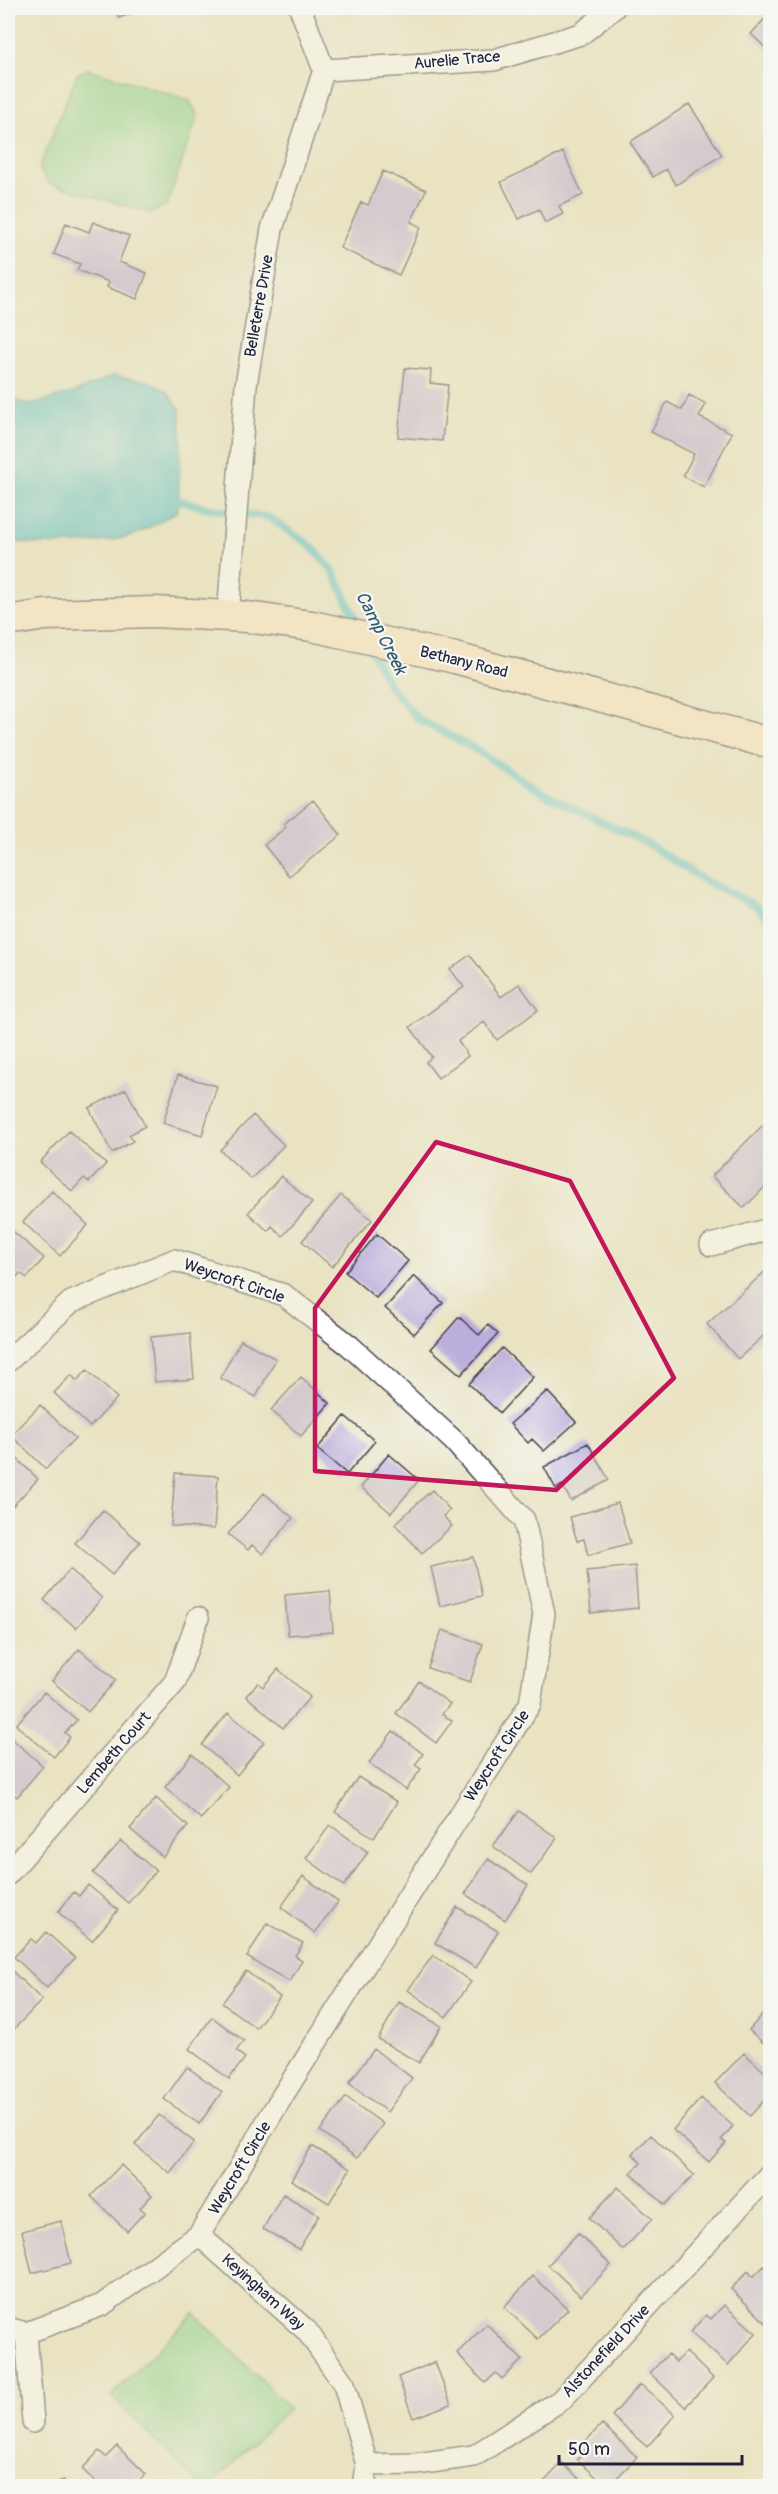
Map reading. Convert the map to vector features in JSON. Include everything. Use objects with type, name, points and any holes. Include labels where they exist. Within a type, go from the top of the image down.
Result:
[{"type":"street","points":[[300,8],[324,70]]},
{"type":"street","name":"Aurelie Trace","points":[[324,70],[494,60],[581,34],[614,8]]},
{"type":"street","name":"Belleterre Drive","points":[[228,616],[246,385],[272,229],[324,70]]},
{"type":"street","name":"Bethany Road","points":[[8,621],[45,615],[155,612],[228,616],[312,626],[455,658],[771,743]]},
{"type":"street","points":[[711,1245],[771,1229]]},
{"type":"street","name":"Weycroft Circle","points":[[8,1361],[71,1302],[174,1260],[284,1295],[350,1347],[454,1441],[524,1520],[544,1614],[530,1704],[301,2066],[199,2235],[102,2305],[17,2330]]},
{"type":"street","name":"Lembeth Court","points":[[8,1874],[175,1682],[198,1618]]},
{"type":"street","name":"Alstonefield Drive","points":[[367,2465],[416,2464],[474,2456],[561,2400],[771,2174]]},
{"type":"street","name":"Keyingham Way","points":[[199,2235],[307,2331],[345,2384],[367,2465],[364,2487]]},
{"type":"street","points":[[17,2330],[33,2422]]},
{"type":"highlighted area","points":[[436,1142],[570,1181],[674,1378],[556,1490],[315,1471],[315,1308]]},
{"type":"green space","points":[[88,69],[189,100],[198,115],[167,205],[150,213],[48,183],[39,168],[77,74]]},
{"type":"green space","points":[[194,2313],[289,2408],[210,2486],[201,2486],[111,2396]]},
{"type":"water","points":[[113,376],[149,381],[168,392],[180,409],[178,511],[139,533],[105,541],[53,545],[8,540],[8,394],[9,398],[30,405],[76,392]]},
{"type":"building","points":[[114,8],[144,8],[119,18]]},
{"type":"building","points":[[770,13],[770,52],[751,34]]},
{"type":"building","points":[[689,104],[722,155],[676,185],[666,169],[653,177],[630,142]]},
{"type":"building","points":[[563,152],[583,195],[559,206],[563,214],[545,223],[539,209],[519,219],[501,182]]},
{"type":"building","points":[[383,171],[426,190],[411,222],[421,227],[399,275],[340,248],[361,202],[368,205]]},
{"type":"building","points":[[93,222],[129,236],[119,262],[147,273],[137,299],[107,287],[109,282],[77,270],[80,264],[54,254],[66,223],[89,232]]},
{"type":"building","points":[[405,368],[431,370],[430,383],[448,385],[442,441],[398,437]]},
{"type":"building","points":[[689,395],[706,404],[699,417],[732,433],[704,487],[683,476],[694,454],[651,432],[667,402],[682,410]]},
{"type":"building","points":[[313,800],[341,835],[289,876],[264,845],[286,827],[284,824]]},
{"type":"building","points":[[470,955],[501,997],[519,984],[538,1010],[497,1040],[484,1022],[458,1041],[468,1056],[438,1078],[426,1062],[432,1057],[410,1027],[464,987],[450,969]]},
{"type":"building","points":[[178,1075],[217,1086],[202,1135],[163,1123]]},
{"type":"building","points":[[126,1089],[145,1126],[129,1135],[133,1141],[112,1153],[89,1108]]},
{"type":"building","points":[[253,1115],[284,1145],[251,1179],[220,1150]]},
{"type":"building","points":[[770,1118],[770,1182],[744,1208],[712,1176]]},
{"type":"building","points":[[69,1131],[106,1164],[89,1182],[84,1178],[72,1191],[40,1162]]},
{"type":"building","points":[[281,1176],[312,1203],[283,1236],[272,1226],[268,1231],[248,1213]]},
{"type":"building","points":[[52,1191],[88,1225],[60,1256],[23,1222]]},
{"type":"building","points":[[341,1195],[372,1220],[332,1267],[302,1241]]},
{"type":"building","points":[[8,1227],[44,1258],[27,1278],[20,1273],[11,1284],[8,1281]]},
{"type":"building","points":[[377,1234],[408,1261],[376,1298],[345,1272]]},
{"type":"building","points":[[770,1267],[770,1330],[738,1359],[707,1324]]},
{"type":"building","points":[[414,1276],[443,1303],[414,1334],[385,1308]]},
{"type":"building","points":[[459,1317],[479,1335],[488,1325],[498,1334],[461,1375],[431,1349]]},
{"type":"building","points":[[190,1333],[194,1379],[155,1382],[151,1337]]},
{"type":"building","points":[[241,1340],[276,1359],[256,1397],[220,1378]]},
{"type":"building","points":[[502,1348],[533,1377],[500,1413],[469,1384]]},
{"type":"building","points":[[87,1370],[117,1398],[90,1427],[54,1393],[71,1375],[77,1381]]},
{"type":"building","points":[[301,1377],[330,1403],[301,1436],[271,1410]]},
{"type":"building","points":[[547,1391],[576,1422],[544,1451],[532,1439],[528,1443],[510,1424]]},
{"type":"building","points":[[40,1405],[75,1438],[46,1469],[11,1435]]},
{"type":"building","points":[[345,1416],[375,1441],[347,1474],[317,1449]]},
{"type":"building","points":[[588,1443],[609,1480],[571,1501],[562,1485],[556,1489],[544,1467]]},
{"type":"building","points":[[8,1450],[38,1479],[9,1510],[8,1509]]},
{"type":"building","points":[[389,1454],[419,1480],[391,1513],[361,1487]]},
{"type":"building","points":[[175,1473],[218,1476],[214,1529],[171,1526]]},
{"type":"building","points":[[432,1490],[450,1510],[443,1516],[452,1526],[422,1553],[395,1524]]},
{"type":"building","points":[[264,1493],[293,1518],[263,1554],[252,1545],[248,1550],[228,1534]]},
{"type":"building","points":[[618,1503],[630,1543],[588,1555],[584,1539],[577,1541],[570,1517]]},
{"type":"building","points":[[103,1510],[140,1542],[112,1575],[75,1543]]},
{"type":"building","points":[[473,1557],[482,1596],[440,1606],[431,1567]]},
{"type":"building","points":[[635,1566],[638,1608],[591,1613],[587,1571]]},
{"type":"building","points":[[70,1569],[102,1598],[76,1628],[44,1600]]},
{"type":"building","points":[[330,1591],[333,1632],[288,1635],[285,1595]]},
{"type":"building","points":[[442,1630],[483,1644],[470,1682],[428,1668]]},
{"type":"building","points":[[79,1649],[116,1680],[88,1712],[52,1681]]},
{"type":"building","points":[[278,1669],[310,1697],[283,1728],[246,1696],[258,1683],[263,1687]]},
{"type":"building","points":[[419,1681],[450,1704],[442,1714],[452,1721],[436,1743],[396,1713]]},
{"type":"building","points":[[44,1692],[77,1720],[65,1733],[70,1737],[54,1757],[16,1725]]},
{"type":"building","points":[[228,1713],[264,1742],[237,1775],[202,1745]]},
{"type":"building","points":[[393,1731],[423,1754],[415,1765],[421,1769],[406,1790],[369,1763]]},
{"type":"building","points":[[11,1738],[43,1766],[17,1797],[8,1789],[8,1743]]},
{"type":"building","points":[[192,1754],[229,1787],[201,1819],[165,1787]]},
{"type":"building","points":[[358,1777],[397,1802],[374,1838],[335,1812]]},
{"type":"building","points":[[770,1789],[770,1807],[766,1806]]},
{"type":"building","points":[[156,1798],[188,1826],[163,1857],[130,1829]]},
{"type":"building","points":[[519,1811],[557,1838],[531,1874],[493,1846]]},
{"type":"building","points":[[330,1825],[368,1852],[344,1886],[306,1858]]},
{"type":"building","points":[[121,1841],[156,1871],[128,1903],[93,1873]]},
{"type":"building","points":[[488,1859],[528,1885],[505,1920],[465,1894]]},
{"type":"building","points":[[303,1876],[338,1902],[315,1933],[281,1907]]},
{"type":"building","points":[[88,1885],[118,1910],[92,1941],[58,1912],[74,1892],[79,1896]]},
{"type":"building","points":[[457,1907],[498,1931],[476,1968],[435,1943]]},
{"type":"building","points":[[267,1923],[303,1943],[295,1956],[302,1960],[290,1982],[247,1957]]},
{"type":"building","points":[[46,1932],[75,1958],[47,1988],[14,1957],[31,1939],[36,1943]]},
{"type":"building","points":[[433,1955],[471,1982],[446,2017],[408,1990]]},
{"type":"building","points":[[8,1967],[42,2000],[13,2030],[8,2025]]},
{"type":"building","points":[[246,1971],[280,1997],[256,2028],[222,2003]]},
{"type":"building","points":[[399,2002],[441,2026],[419,2063],[378,2039]]},
{"type":"building","points":[[770,2006],[770,2049],[749,2030]]},
{"type":"building","points":[[212,2017],[244,2041],[236,2051],[245,2058],[229,2079],[189,2049]]},
{"type":"building","points":[[374,2049],[412,2078],[387,2112],[349,2083]]},
{"type":"building","points":[[744,2053],[770,2077],[770,2094],[750,2116],[715,2083]]},
{"type":"building","points":[[187,2067],[222,2092],[199,2124],[164,2099]]},
{"type":"building","points":[[346,2097],[383,2124],[357,2158],[320,2131]]},
{"type":"building","points":[[701,2098],[733,2126],[721,2140],[726,2143],[709,2162],[673,2130]]},
{"type":"building","points":[[159,2115],[194,2142],[170,2173],[135,2145]]},
{"type":"building","points":[[651,2135],[694,2175],[665,2205],[631,2173],[641,2163],[633,2154]]},
{"type":"building","points":[[312,2146],[350,2169],[329,2203],[291,2180]]},
{"type":"building","points":[[121,2165],[152,2195],[140,2208],[145,2212],[127,2231],[91,2196]]},
{"type":"building","points":[[618,2187],[652,2219],[623,2250],[589,2218]]},
{"type":"building","points":[[283,2194],[319,2215],[299,2249],[263,2229]]},
{"type":"building","points":[[61,2221],[71,2263],[32,2273],[22,2231]]},
{"type":"building","points":[[578,2233],[611,2265],[581,2296],[548,2265]]},
{"type":"building","points":[[764,2266],[770,2272],[770,2319],[766,2323],[731,2289],[748,2271],[753,2277]]},
{"type":"building","points":[[533,2276],[568,2309],[538,2339],[504,2307]]},
{"type":"building","points":[[724,2305],[756,2333],[728,2365],[690,2332],[706,2315],[711,2319]]},
{"type":"building","points":[[487,2324],[522,2360],[502,2379],[496,2373],[485,2383],[457,2353]]},
{"type":"building","points":[[686,2352],[713,2378],[685,2407],[650,2373],[668,2354],[676,2362]]},
{"type":"building","points":[[435,2362],[451,2404],[413,2418],[398,2377]]},
{"type":"building","points":[[640,2384],[675,2415],[647,2447],[612,2416]]},
{"type":"building","points":[[602,2424],[637,2457],[609,2486],[606,2486],[577,2459],[588,2447],[584,2443]]},
{"type":"building","points":[[117,2446],[146,2474],[134,2486],[100,2486],[82,2469],[99,2451],[106,2457]]},
{"type":"building","points":[[562,2463],[587,2486],[540,2486]]},
{"type":"building","points":[[64,2480],[66,2486],[46,2486]]},
{"type":"waterway","name":"Camp Creek","points":[[171,498],[207,508],[268,517],[310,545],[333,571],[361,630]]},
{"type":"waterway","name":"Camp Creek","points":[[369,646],[388,684],[418,719],[475,749],[543,793],[648,844],[703,880],[756,906],[770,921]]}]
